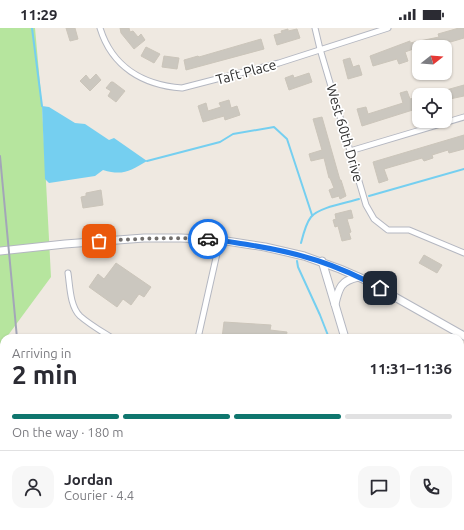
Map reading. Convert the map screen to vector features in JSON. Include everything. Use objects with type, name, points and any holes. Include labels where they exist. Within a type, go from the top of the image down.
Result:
[{"type":"main road","points":[[0,251],[144,238],[220,240],[265,247],[322,261],[358,277],[461,334]]},
{"type":"main road","points":[[322,261],[344,334]]},
{"type":"main road","points":[[335,304],[338,292],[342,285],[348,280],[358,277]]},
{"type":"street","name":"Taft Place","points":[[100,28],[102,36],[111,52],[120,62],[140,78],[166,87],[182,88],[279,63],[388,28]]},
{"type":"street","name":"West 60th Drive","points":[[316,28],[320,49],[366,205],[374,219],[388,230],[409,230],[464,253]]},
{"type":"street","points":[[350,151],[464,117]]},
{"type":"street","points":[[199,334],[220,240]]},
{"type":"street","points":[[68,273],[71,298],[75,310],[80,316],[106,334]]},
{"type":"green space","points":[[0,28],[35,28],[42,106],[51,277],[9,334],[0,334]]},
{"type":"water","points":[[42,106],[49,107],[75,123],[85,124],[109,140],[114,138],[147,161],[126,172],[116,173],[103,170],[95,176],[49,183],[45,179]]},
{"type":"building","points":[[66,28],[75,28],[78,39],[70,41]]},
{"type":"building","points":[[120,28],[129,28],[130,32],[133,31],[138,37],[141,34],[145,40],[134,49],[121,33]]},
{"type":"building","points":[[464,28],[464,38],[452,42],[452,40],[424,40],[439,37],[438,34]]},
{"type":"building","points":[[288,29],[288,31],[297,29],[300,38],[277,45],[274,35],[282,33],[281,31]]},
{"type":"building","points":[[261,39],[264,49],[186,70],[184,60]]},
{"type":"building","points":[[410,41],[410,43],[412,43],[412,50],[405,52],[408,61],[399,64],[397,59],[373,66],[370,56]]},
{"type":"building","points":[[146,47],[160,54],[154,63],[141,56]]},
{"type":"building","points":[[164,56],[179,58],[177,69],[162,67]]},
{"type":"building","points":[[350,58],[353,67],[359,65],[362,75],[348,79],[343,60]]},
{"type":"building","points":[[309,73],[312,82],[289,90],[285,78],[293,75],[294,78]]},
{"type":"building","points":[[96,74],[101,80],[90,91],[80,81],[86,75],[90,80]]},
{"type":"building","points":[[111,82],[125,91],[116,102],[108,96],[111,91],[106,88]]},
{"type":"building","points":[[464,85],[464,96],[452,99],[452,88]]},
{"type":"building","points":[[407,91],[410,99],[412,99],[412,110],[362,126],[357,109],[366,107],[368,114],[403,103],[400,93]]},
{"type":"building","points":[[229,100],[231,108],[237,106],[240,115],[225,120],[224,116],[203,122],[198,106],[206,103],[208,111],[221,107],[219,103]]},
{"type":"building","points":[[322,117],[346,196],[340,199],[339,196],[332,198],[329,190],[334,188],[329,178],[324,158],[311,161],[309,154],[322,150],[313,119]]},
{"type":"building","points":[[464,135],[464,149],[449,153],[448,150],[432,155],[433,158],[424,161],[422,158],[384,169],[388,180],[379,183],[373,162]]},
{"type":"building","points":[[101,190],[103,205],[83,208],[81,197],[86,196],[86,193]]},
{"type":"building","points":[[351,210],[353,218],[347,219],[351,232],[349,233],[351,239],[342,241],[338,226],[335,227],[333,220],[336,219],[335,214]]},
{"type":"building","points":[[424,255],[442,265],[437,273],[419,263]]},
{"type":"building","points":[[116,263],[151,287],[144,297],[139,294],[131,305],[123,299],[117,307],[89,287],[98,274],[104,279]]},
{"type":"building","points":[[224,322],[271,325],[270,330],[287,332],[287,334],[222,334]]},
{"type":"waterway","points":[[32,28],[42,106]]},
{"type":"waterway","points":[[147,161],[220,142],[233,134],[274,127],[287,139],[312,215]]},
{"type":"waterway","points":[[369,196],[464,169]]},
{"type":"waterway","points":[[301,243],[305,229],[311,217],[327,208],[359,199]]},
{"type":"waterway","points":[[297,261],[298,267],[327,334]]},
{"type":"railway","points":[[0,156],[17,334]]},
{"type":"way so far","points":[[99,241],[144,238],[208,239]]},
{"type":"route","points":[[208,239],[265,247],[322,261],[380,288]]}]
